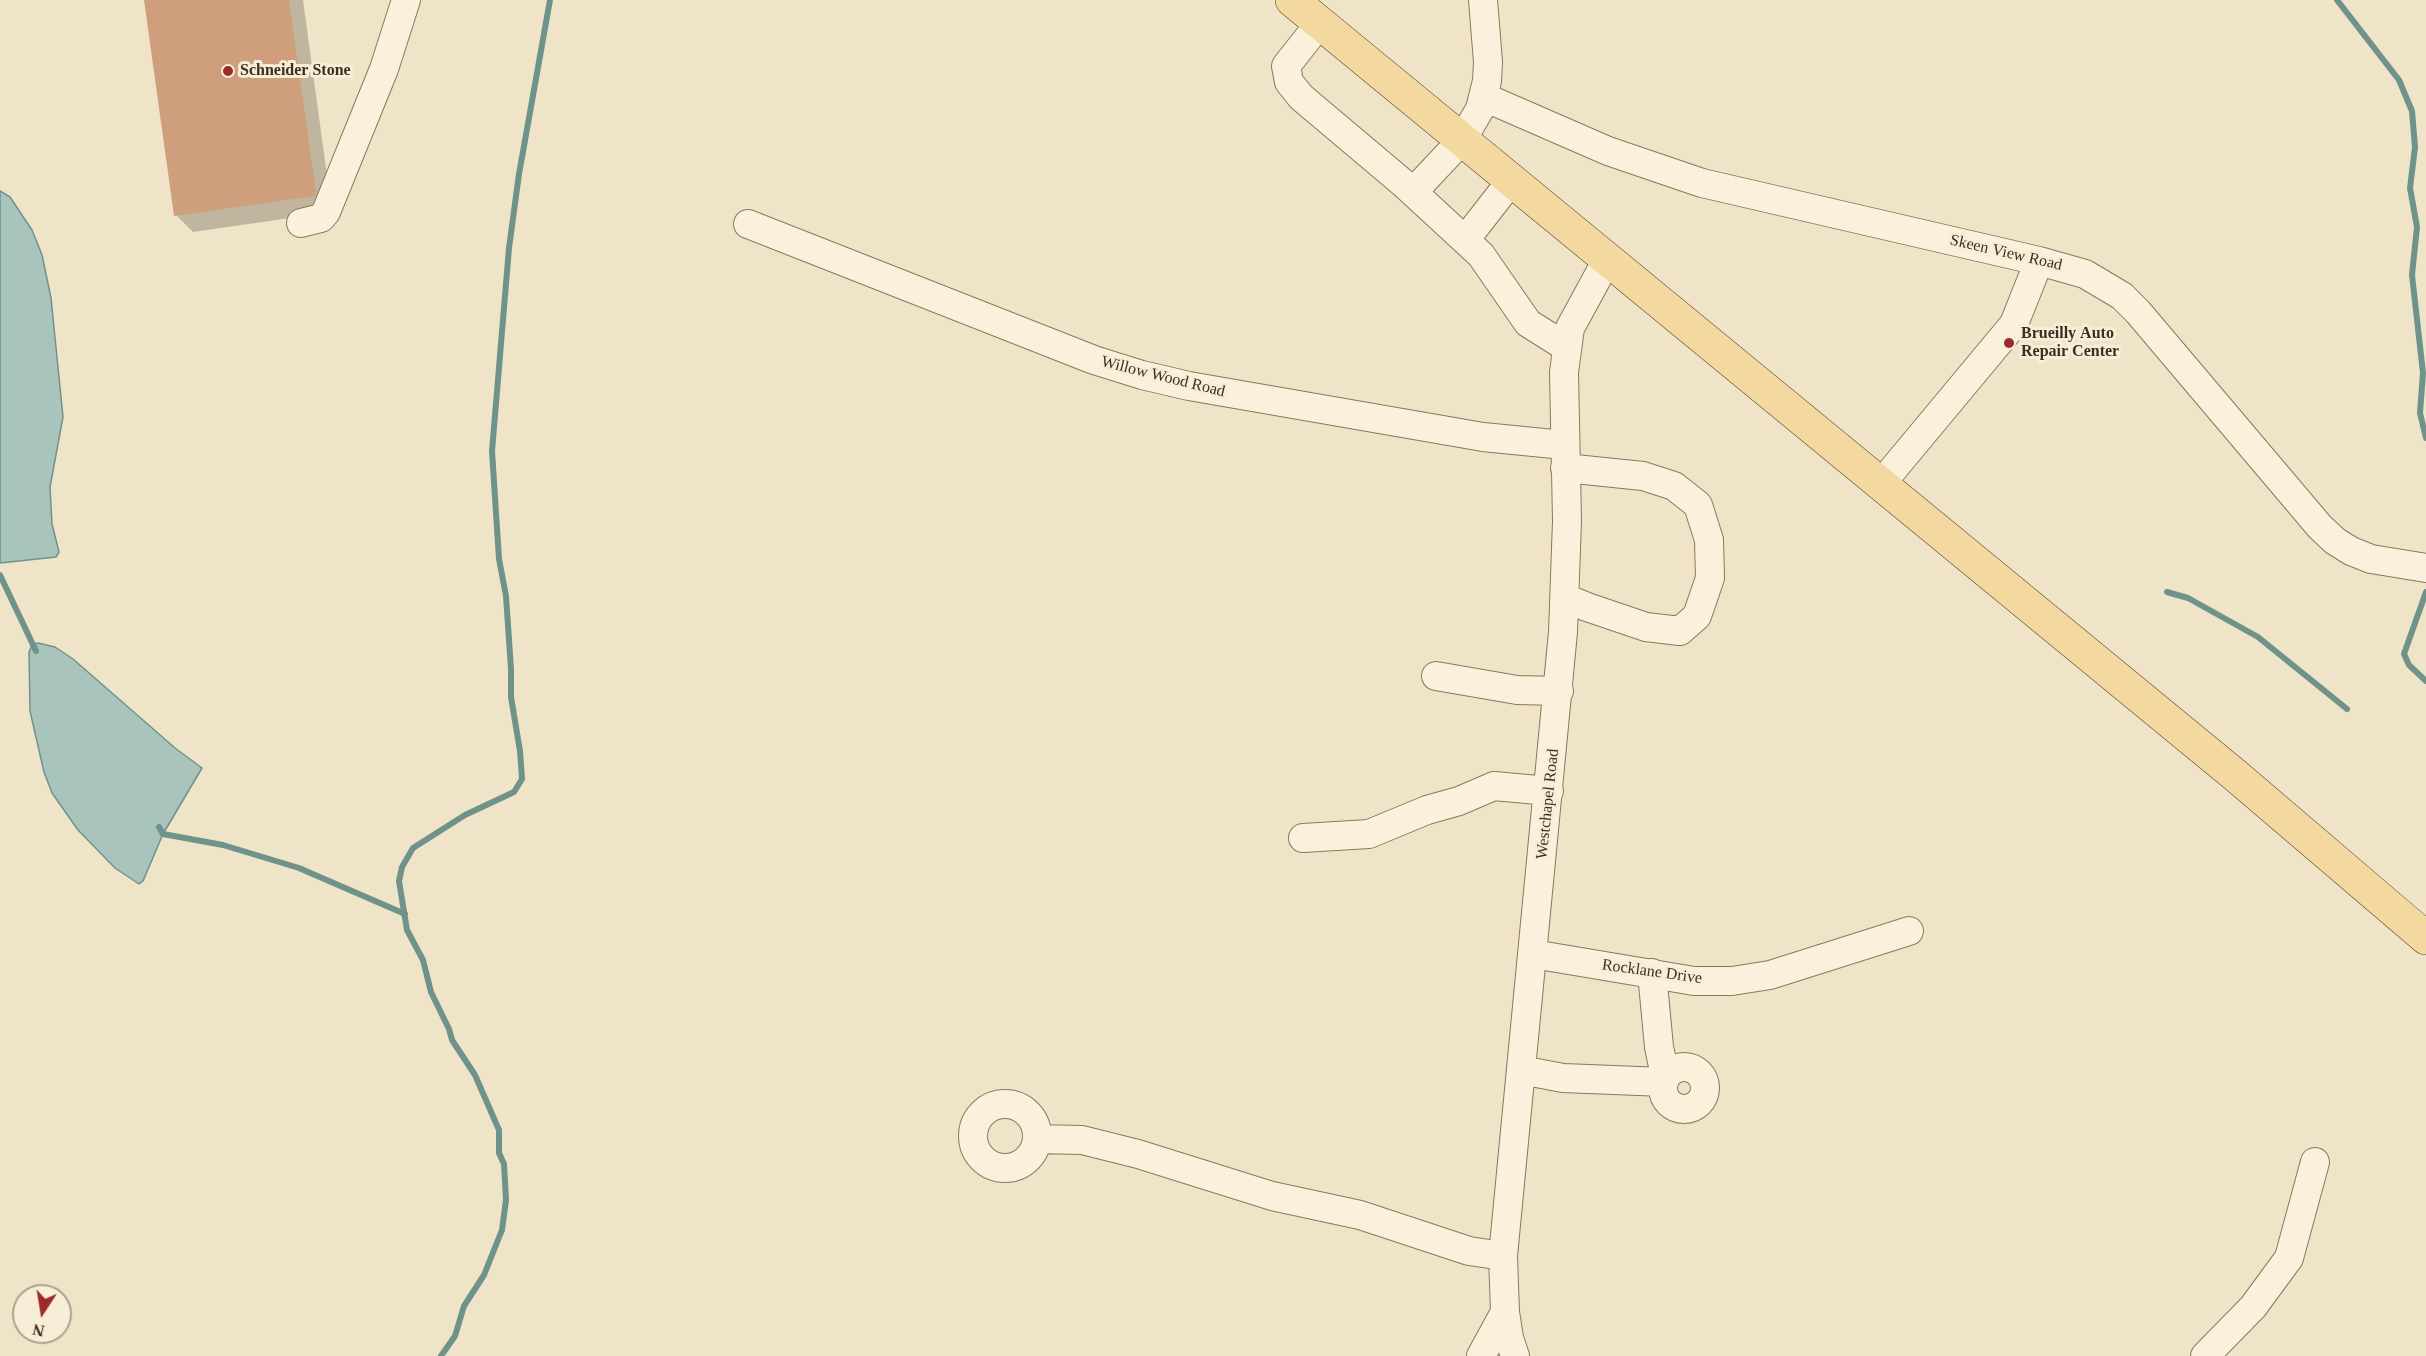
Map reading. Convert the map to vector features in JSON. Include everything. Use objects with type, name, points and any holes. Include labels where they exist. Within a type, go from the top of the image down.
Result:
[{"type":"main road","points":[[1292,0],[2235,775],[2426,939]]},
{"type":"main road","points":[[2235,775],[2426,908]]},
{"type":"street","points":[[301,223],[321,218],[326,212],[373,98],[406,0]]},
{"type":"street","points":[[1413,192],[1462,140],[1484,98],[1488,62],[1483,0]]},
{"type":"street","points":[[1320,23],[1286,66],[1289,82],[1301,97],[1413,192],[1481,255],[1528,323],[1566,347]]},
{"type":"street","name":"Skeen View Road","points":[[1484,98],[1608,151],[1702,183],[2039,261],[2085,274],[2122,297],[2145,321],[2320,527],[2335,541],[2371,559],[2426,568]]},
{"type":"street","points":[[1465,240],[1511,181]]},
{"type":"street","name":"Willow Wood Road","points":[[748,224],[1094,360],[1142,375],[1189,386],[1483,437],[1564,456],[1674,486],[1698,506],[1709,540],[1710,578],[1697,616],[1680,631],[1646,627],[1565,598]]},
{"type":"street","name":"Westchapel Road","points":[[1515,1356],[1505,1312],[1503,1256],[1559,691],[1567,521],[1563,398],[1566,347],[1570,328],[1577,312],[1607,260]]},
{"type":"street","points":[[1880,485],[2014,324],[2039,261]]},
{"type":"street","points":[[1436,676],[1517,690],[1559,691]]},
{"type":"street","points":[[1303,838],[1369,834],[1494,786],[1549,791]]},
{"type":"street","name":"Rocklane Drive","points":[[1533,954],[1694,981],[1732,981],[1770,975],[1909,931]]},
{"type":"street","points":[[1521,1070],[1563,1078],[1668,1077],[1659,1047],[1652,974]]},
{"type":"street","points":[[1037,1139],[1082,1140],[1138,1154],[1272,1196],[1360,1215],[1469,1251],[1503,1256]]},
{"type":"street","points":[[2205,1356],[2253,1307],[2289,1258],[2315,1162]]},
{"type":"street","points":[[1481,1356],[1505,1312]]},
{"type":"water","points":[[0,191],[10,197],[32,230],[42,255],[51,298],[63,417],[50,487],[52,524],[59,552],[56,557],[0,563]]},
{"type":"water","points":[[38,643],[55,647],[73,659],[175,748],[202,768],[163,834],[143,881],[139,884],[115,868],[78,830],[52,793],[44,772],[30,711],[29,652],[32,645]]},
{"type":"building","points":[[144,0],[289,0],[315,196],[174,216]]},
{"type":"waterway","points":[[441,1356],[455,1336],[464,1306],[484,1275],[502,1230],[506,1200],[504,1164],[499,1153],[499,1130],[475,1075],[452,1040],[431,992],[423,960],[407,930],[399,881],[402,867],[413,848],[465,815],[514,792],[522,779],[511,697],[506,596],[499,559],[492,451],[509,248],[519,174],[550,0]]},
{"type":"waterway","points":[[2337,0],[2399,80],[2412,111],[2415,147],[2410,188],[2417,227],[2412,275],[2423,373],[2420,413],[2426,438]]},
{"type":"waterway","points":[[0,575],[36,651]]},
{"type":"waterway","points":[[2167,592],[2188,598],[2258,637],[2347,709]]},
{"type":"waterway","points":[[2426,592],[2404,654],[2409,665],[2426,681]]},
{"type":"waterway","points":[[159,827],[163,834],[223,845],[299,868],[405,914]]},
{"type":"place","name":"Schneider Stone","points":[[228,71]]},
{"type":"place","name":"Brueilly Auto Repair Center","points":[[2009,343]]}]
